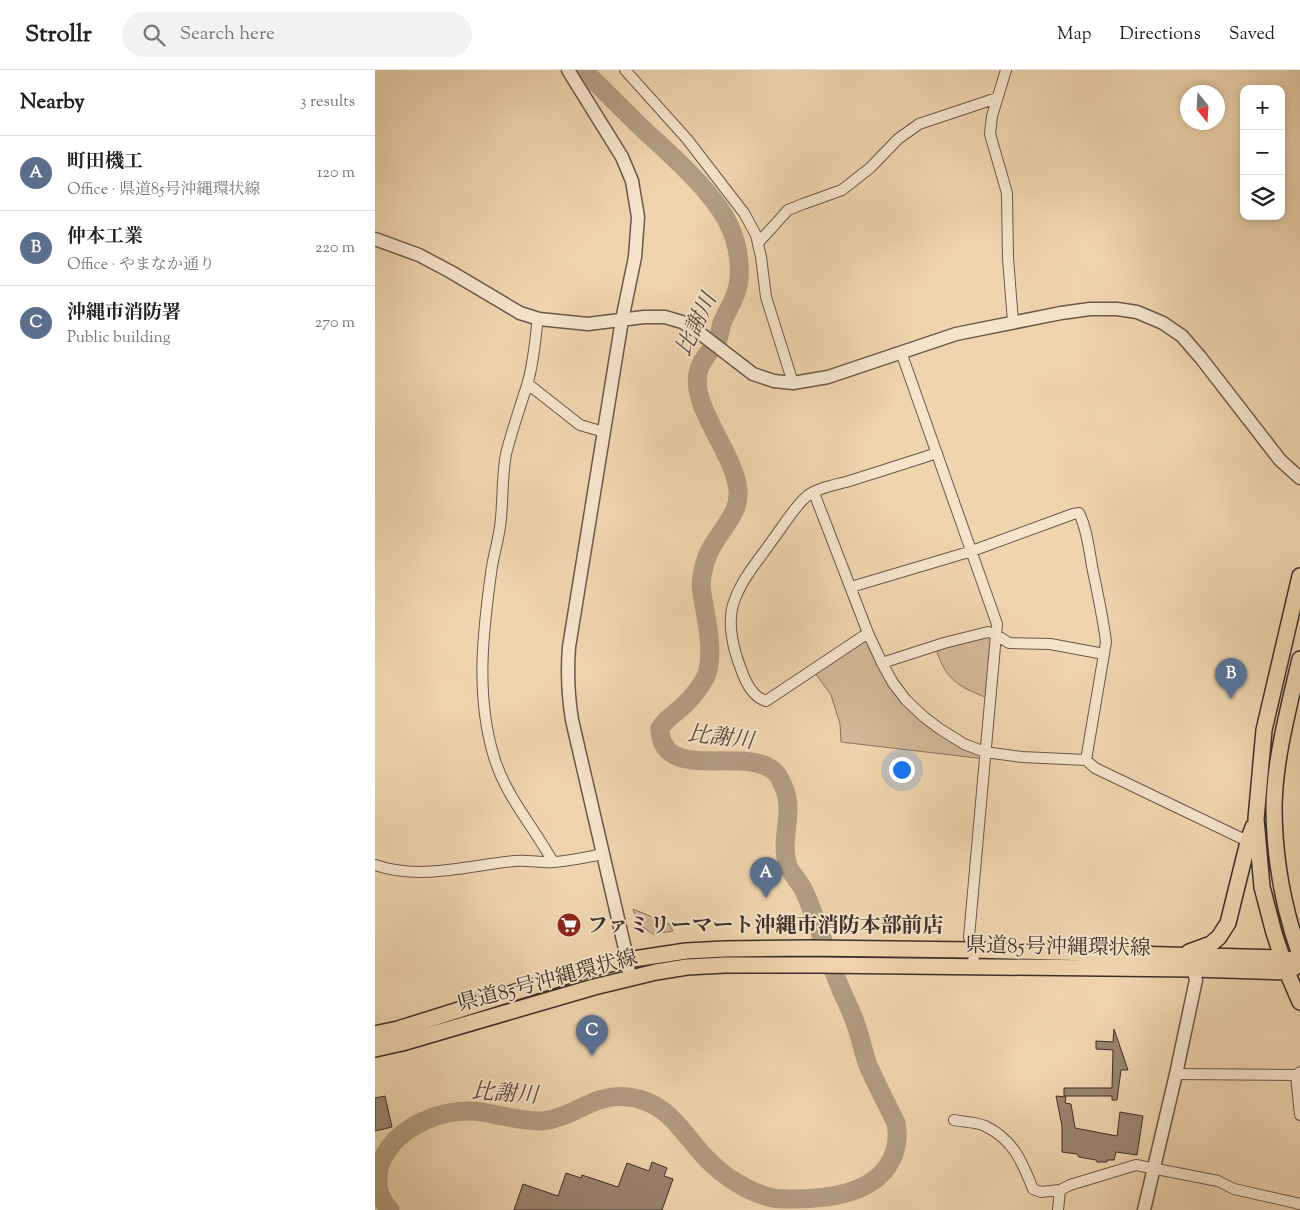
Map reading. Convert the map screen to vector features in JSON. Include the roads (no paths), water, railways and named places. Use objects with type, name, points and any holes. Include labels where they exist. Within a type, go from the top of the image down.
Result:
[{"type":"main road","points":[[1300,576],[1264,730],[1256,818],[1262,887],[1284,965],[1300,1002]]},
{"type":"main road","points":[[1300,659],[1280,754],[1274,804],[1280,883],[1290,926],[1300,955]]},
{"type":"main road","points":[[1181,954],[1211,944],[1219,937],[1228,923],[1249,838],[1256,818]]},
{"type":"main road","name":"県道85号沖縄環状線","points":[[375,1034],[398,1029],[589,969],[627,960],[686,951],[810,948],[1181,954],[1284,965]]},
{"type":"main road","points":[[1284,965],[1300,963]]},
{"type":"main road","name":"県道85号沖縄環状線","points":[[375,1049],[594,987],[687,967],[725,965],[855,965],[1193,968],[1284,965]]},
{"type":"street","points":[[568,70],[622,157],[632,181],[638,217],[635,257],[622,320],[570,637],[567,668],[572,720],[630,978]]},
{"type":"street","points":[[625,70],[687,139],[744,213],[756,236],[761,257],[766,297],[793,383]]},
{"type":"street","points":[[1006,70],[992,116],[990,134],[1007,193],[1008,258],[1013,322]]},
{"type":"street","points":[[758,243],[789,210],[842,190],[870,168],[898,139],[919,124],[997,98]]},
{"type":"street","points":[[375,239],[419,255],[520,313],[539,320],[588,324],[644,317],[665,317],[682,322],[701,334],[753,374],[774,381],[793,383],[828,377],[956,334],[1013,322],[1071,312],[1117,309],[1137,312],[1163,323],[1182,336],[1280,460],[1300,478]]},
{"type":"street","points":[[539,320],[528,384],[517,414],[506,456],[501,518],[489,591],[481,680],[484,715],[494,758],[509,794],[553,862]]},
{"type":"street","points":[[901,352],[997,624],[969,937],[974,950],[973,966]]},
{"type":"street","points":[[528,384],[579,425],[604,432]]},
{"type":"street","points":[[868,633],[766,701],[760,699],[751,689],[739,666],[733,648],[732,616],[734,601],[739,588],[789,517],[807,496],[937,453]]},
{"type":"street","points":[[813,493],[868,633],[882,663],[893,684],[924,717],[964,744],[985,752],[1022,757],[1086,760],[1095,768],[1241,838],[1249,838]]},
{"type":"street","points":[[851,587],[972,551],[1073,514],[1079,514],[1085,530],[1106,642],[1086,760]]},
{"type":"street","points":[[882,663],[988,632],[1009,643],[1050,644],[1103,654]]},
{"type":"street","points":[[375,865],[413,872],[441,871],[515,861],[537,860],[553,862],[603,854]]},
{"type":"street","points":[[1144,1210],[1196,980],[1193,968]]},
{"type":"street","points":[[1176,1074],[1298,1074],[1300,1115]]},
{"type":"street","points":[[954,1120],[984,1126],[1004,1139],[1021,1158],[1033,1189],[1041,1192],[1060,1190],[1136,1164],[1218,1181],[1234,1189],[1300,1204]]},
{"type":"street","points":[[1058,1210],[1060,1190]]},
{"type":"waterway","name":"比謝川","points":[[390,1210],[382,1199],[378,1188],[381,1162],[388,1149],[398,1138],[423,1121],[452,1112],[482,1112],[542,1121],[553,1119],[604,1099],[628,1097],[642,1100],[654,1105],[673,1120],[706,1158],[728,1177],[764,1196],[778,1199],[831,1196],[864,1186],[872,1182],[884,1171],[895,1152],[897,1138],[896,1123],[868,1065],[854,1020],[836,978],[807,897],[788,866],[785,846],[788,817],[787,797],[779,777],[775,772],[762,764],[745,761],[689,760],[674,755],[664,745],[660,728],[690,699],[707,674],[710,650],[701,586],[702,574],[710,551],[737,504],[738,490],[735,475],[701,401],[698,373],[703,361],[718,339],[722,323],[737,290],[739,262],[731,230],[712,198],[678,162],[583,70]]},
{"type":"place","name":"仲本工業","points":[[1231,699]]},
{"type":"place","name":"町田機工","points":[[766,898]]},
{"type":"place","name":"ファミリーマート沖縄市消防本部前店","points":[[569,925]]},
{"type":"place","name":"沖縄市消防署","points":[[592,1056]]}]
